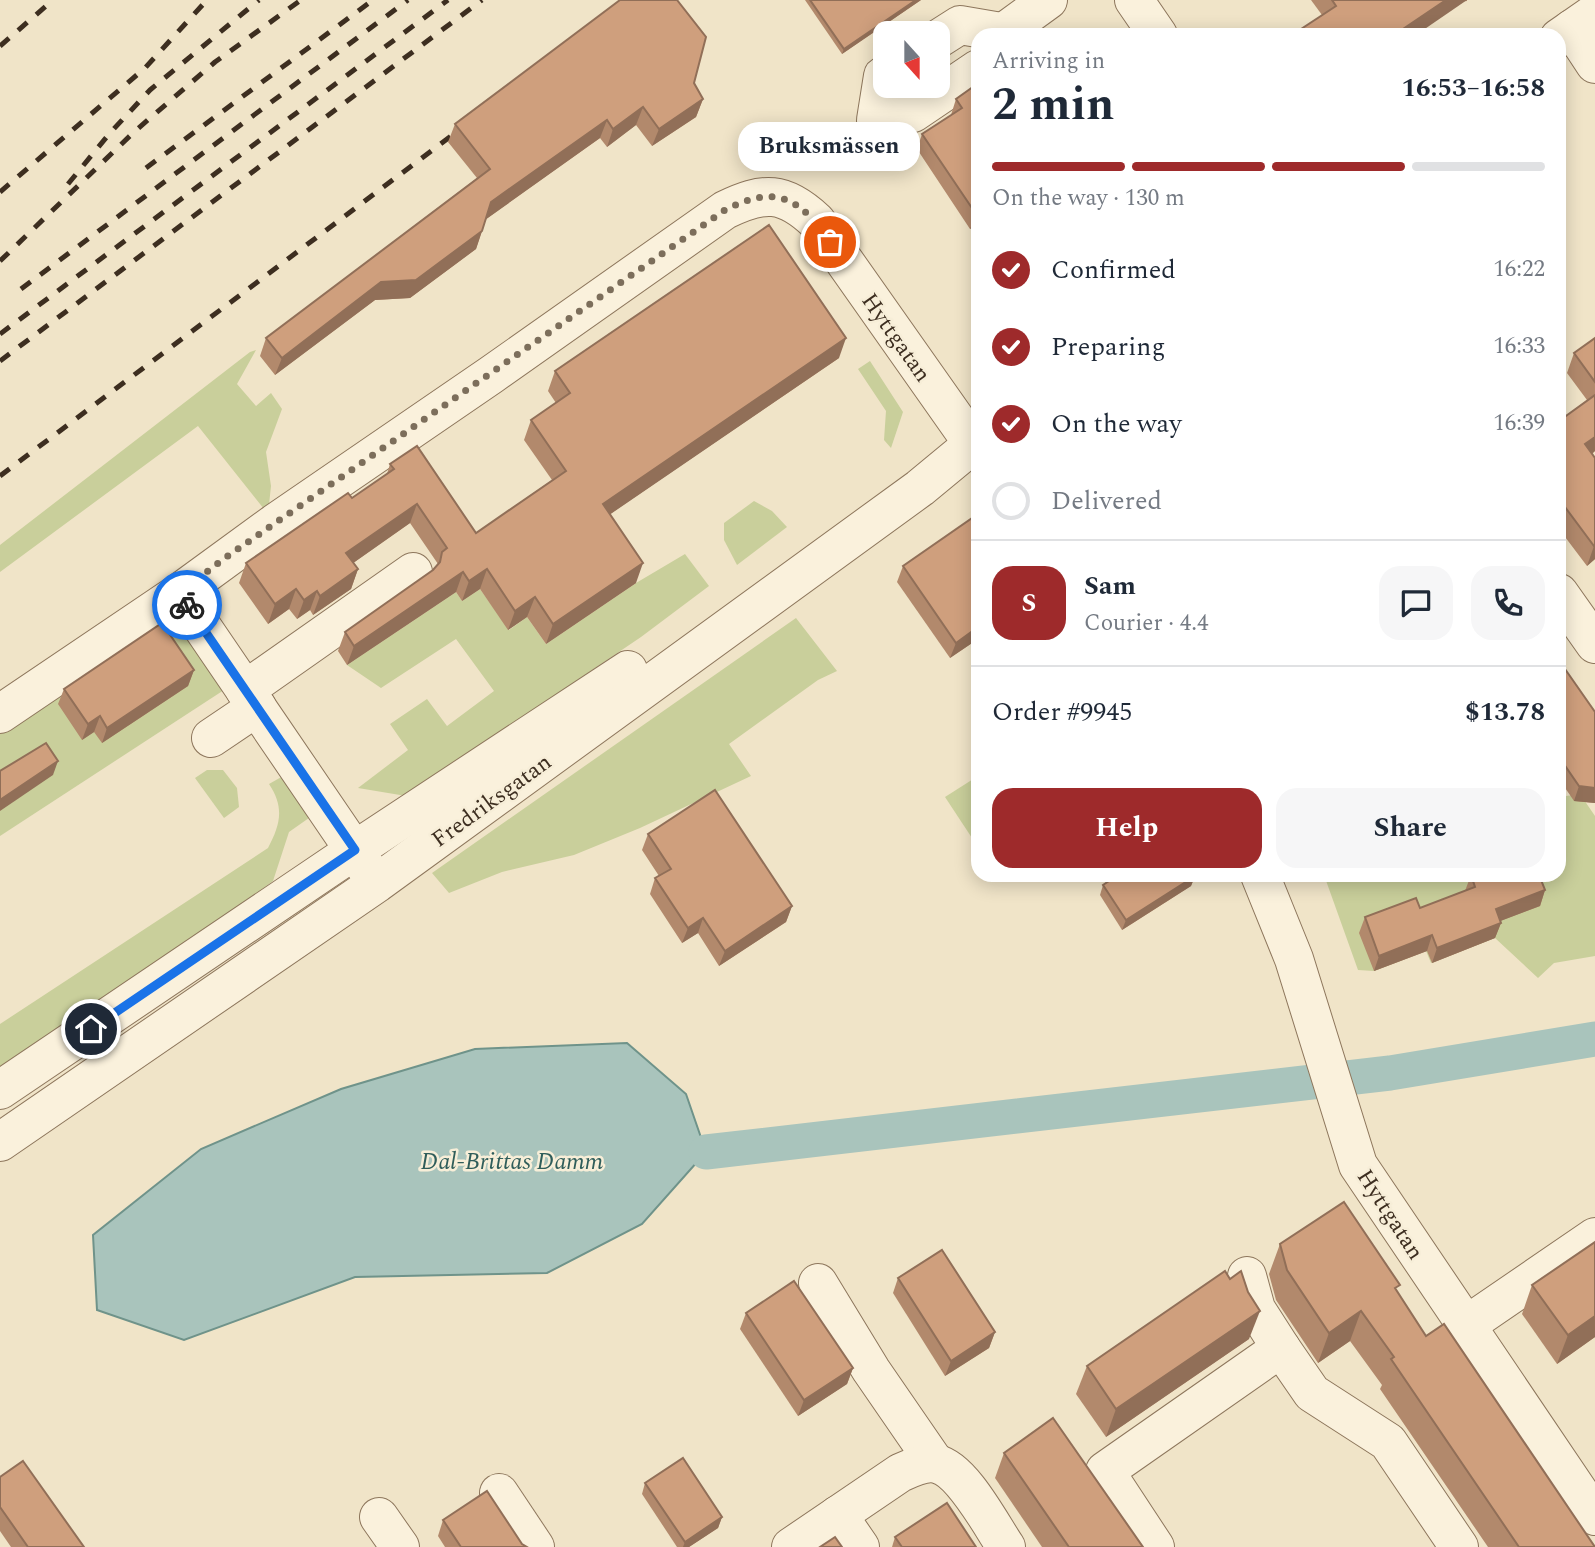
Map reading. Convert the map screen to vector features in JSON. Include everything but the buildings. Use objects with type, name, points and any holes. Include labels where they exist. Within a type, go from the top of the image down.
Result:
[{"type":"street","points":[[1009,28],[1048,0]]},
{"type":"street","points":[[1134,0],[1153,28]]},
{"type":"street","points":[[950,31],[960,25],[974,28]]},
{"type":"street","points":[[1575,27],[1595,64]]},
{"type":"street","points":[[950,88],[971,74]]},
{"type":"street","points":[[880,98],[876,120],[913,113],[935,98]]},
{"type":"street","name":"Hyttgatan","points":[[179,593],[275,523],[725,210],[746,200],[766,195],[783,198],[816,221],[971,438]]},
{"type":"street","name":"Fredriksgatan","points":[[0,1090],[355,850],[971,448]]},
{"type":"street","name":"Fredriksgatan","points":[[0,1142],[377,883],[971,449]]},
{"type":"street","points":[[211,738],[251,699],[412,572]]},
{"type":"street","points":[[0,714],[179,593],[377,883]]},
{"type":"street","points":[[1566,603],[1595,644]]},
{"type":"street","name":"Hyttgatan","points":[[1263,882],[1294,959],[1358,1165],[1595,1516]]},
{"type":"street","points":[[1465,1326],[1595,1237]]},
{"type":"street","points":[[1247,1276],[1256,1309],[1312,1393],[1388,1442],[1459,1547]]},
{"type":"street","points":[[818,1283],[871,1370],[935,1463]]},
{"type":"street","points":[[1156,1547],[1105,1471],[1281,1348]]},
{"type":"street","points":[[792,1547],[900,1473],[919,1465],[935,1463],[950,1469],[961,1482],[1006,1547]]},
{"type":"street","points":[[499,1493],[536,1547]]},
{"type":"street","points":[[838,1515],[860,1547]]},
{"type":"green space","points":[[256,350],[237,384],[256,406],[271,393],[282,409],[266,452],[271,486],[268,514],[198,426],[0,572],[0,545]]},
{"type":"green space","points":[[870,361],[903,412],[891,448],[884,440],[886,411],[858,369]]},
{"type":"green space","points":[[754,501],[772,511],[787,527],[737,565],[724,540],[724,523]]},
{"type":"green space","points":[[685,554],[709,586],[641,637],[406,796],[358,788],[408,750],[390,724],[427,699],[447,726],[494,691],[456,639],[381,688],[347,665],[456,592],[462,601],[480,589],[509,630],[527,617],[546,644],[636,583]]},
{"type":"green space","points":[[175,618],[224,690],[0,836],[0,734]]},
{"type":"green space","points":[[796,618],[837,671],[818,680],[729,744],[751,776],[640,828],[574,855],[502,872],[449,893],[432,873]]},
{"type":"green space","points":[[299,767],[326,806],[289,832],[273,881],[165,963],[0,1067],[0,1024],[268,848],[279,816],[277,801],[269,784]]},
{"type":"green space","points":[[207,770],[223,770],[237,788],[239,807],[224,818],[195,778]]},
{"type":"green space","points":[[971,780],[971,836],[945,797]]},
{"type":"green space","points":[[1580,794],[1595,816],[1595,956],[1554,963],[1538,978],[1495,938],[1431,963],[1426,951],[1374,971],[1358,970],[1327,882],[1566,882],[1566,796]]},
{"type":"water","name":"Dal-Brittas Damm","points":[[627,1043],[686,1094],[706,1152],[642,1224],[547,1273],[355,1277],[184,1340],[97,1310],[93,1235],[201,1149],[341,1089],[475,1049]]},
{"type":"waterway","points":[[706,1152],[1390,1073],[1595,1039]]},
{"type":"railway","points":[[0,46],[53,0]]},
{"type":"railway","points":[[0,192],[145,68],[207,0]]},
{"type":"railway","points":[[68,184],[150,90],[259,0]]},
{"type":"railway","points":[[0,261],[134,132],[215,62],[301,0]]},
{"type":"railway","points":[[146,168],[373,0]]},
{"type":"railway","points":[[21,289],[408,0]]},
{"type":"railway","points":[[0,334],[448,0]]},
{"type":"railway","points":[[0,361],[482,0]]},
{"type":"railway","points":[[0,476],[467,124]]},
{"type":"way so far","points":[[187,605],[179,593],[225,558],[725,210],[746,200],[766,195],[783,198],[816,221],[830,242]]},
{"type":"place","name":"Bruksmässen","points":[[830,242]]},
{"type":"route","points":[[91,1029],[355,850],[187,605]]}]
